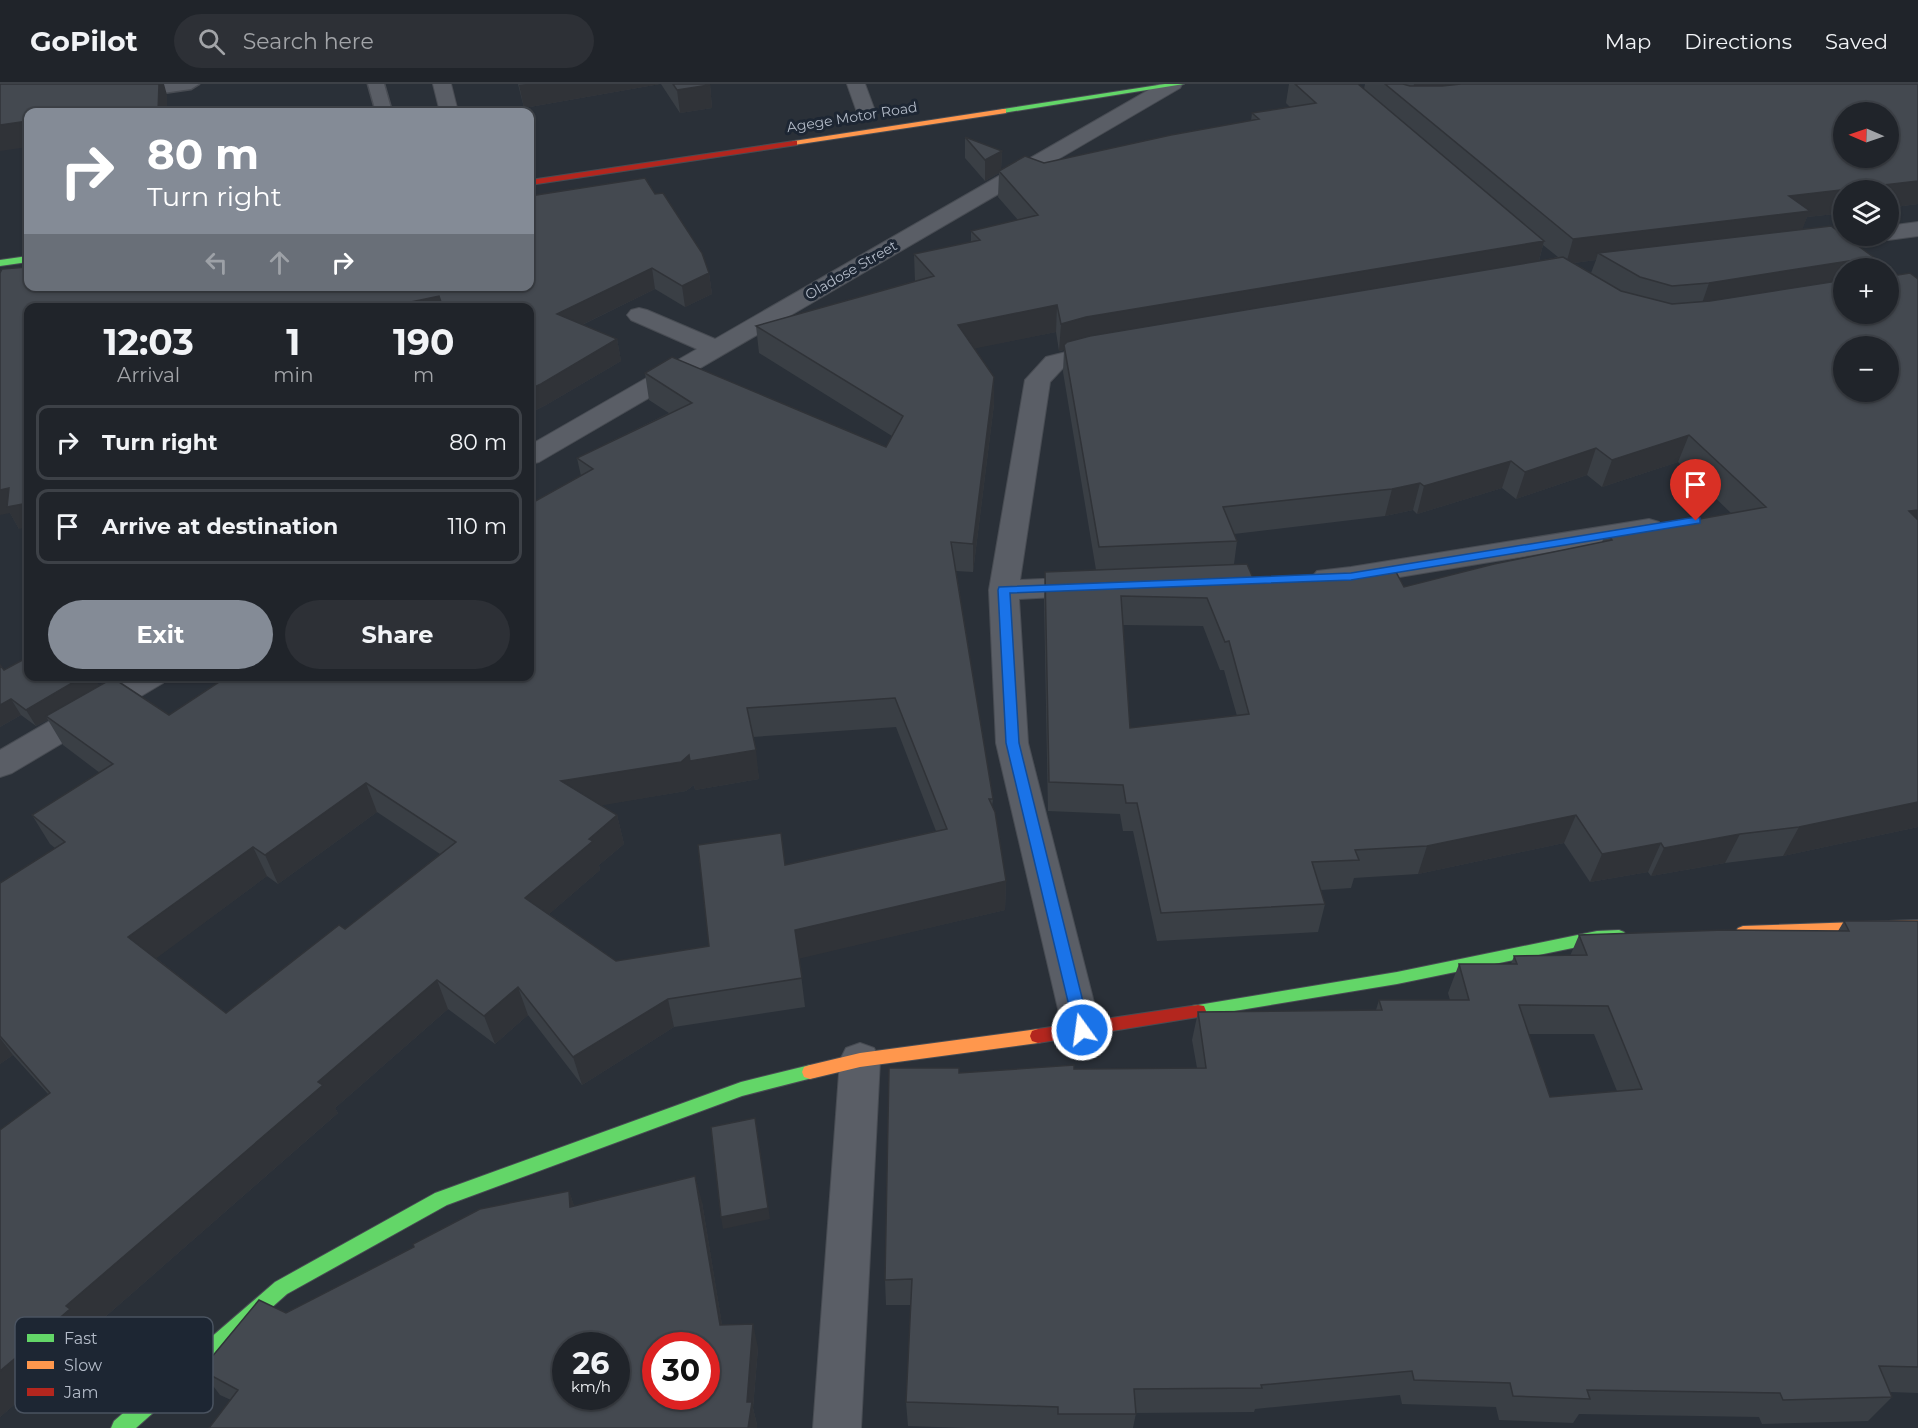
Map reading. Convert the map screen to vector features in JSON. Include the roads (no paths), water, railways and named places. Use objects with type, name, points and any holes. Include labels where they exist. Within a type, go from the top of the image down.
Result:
[{"type":"street","points":[[442,84],[448,108]]},
{"type":"street","points":[[856,84],[865,111]]},
{"type":"street","name":"Agege Motor Road","points":[[534,182],[1175,84]]},
{"type":"street","name":"Oladose Street","points":[[534,454],[1175,84]]},
{"type":"street","points":[[1899,232],[1918,230]]},
{"type":"street","points":[[1781,246],[1833,240]]},
{"type":"street","points":[[0,263],[24,260]]},
{"type":"street","points":[[639,315],[716,348]]},
{"type":"street","points":[[1082,1030],[1012,743],[1004,590],[1038,380],[1055,362],[1085,353],[1132,345]]},
{"type":"street","points":[[1303,578],[1351,576],[1673,524]]},
{"type":"street","points":[[1004,590],[1112,585]]},
{"type":"street","points":[[0,765],[143,681]]},
{"type":"street","points":[[1729,932],[1918,926]]},
{"type":"street","points":[[213,1348],[281,1288],[441,1199],[741,1089],[860,1060],[1082,1030],[1397,978],[1597,937],[1633,935]]},
{"type":"street","points":[[837,1428],[860,1060]]},
{"type":"street","points":[[122,1428],[139,1413]]},
{"type":"lane","points":[[135,92],[191,84]]},
{"type":"lane","points":[[375,84],[383,108]]}]
